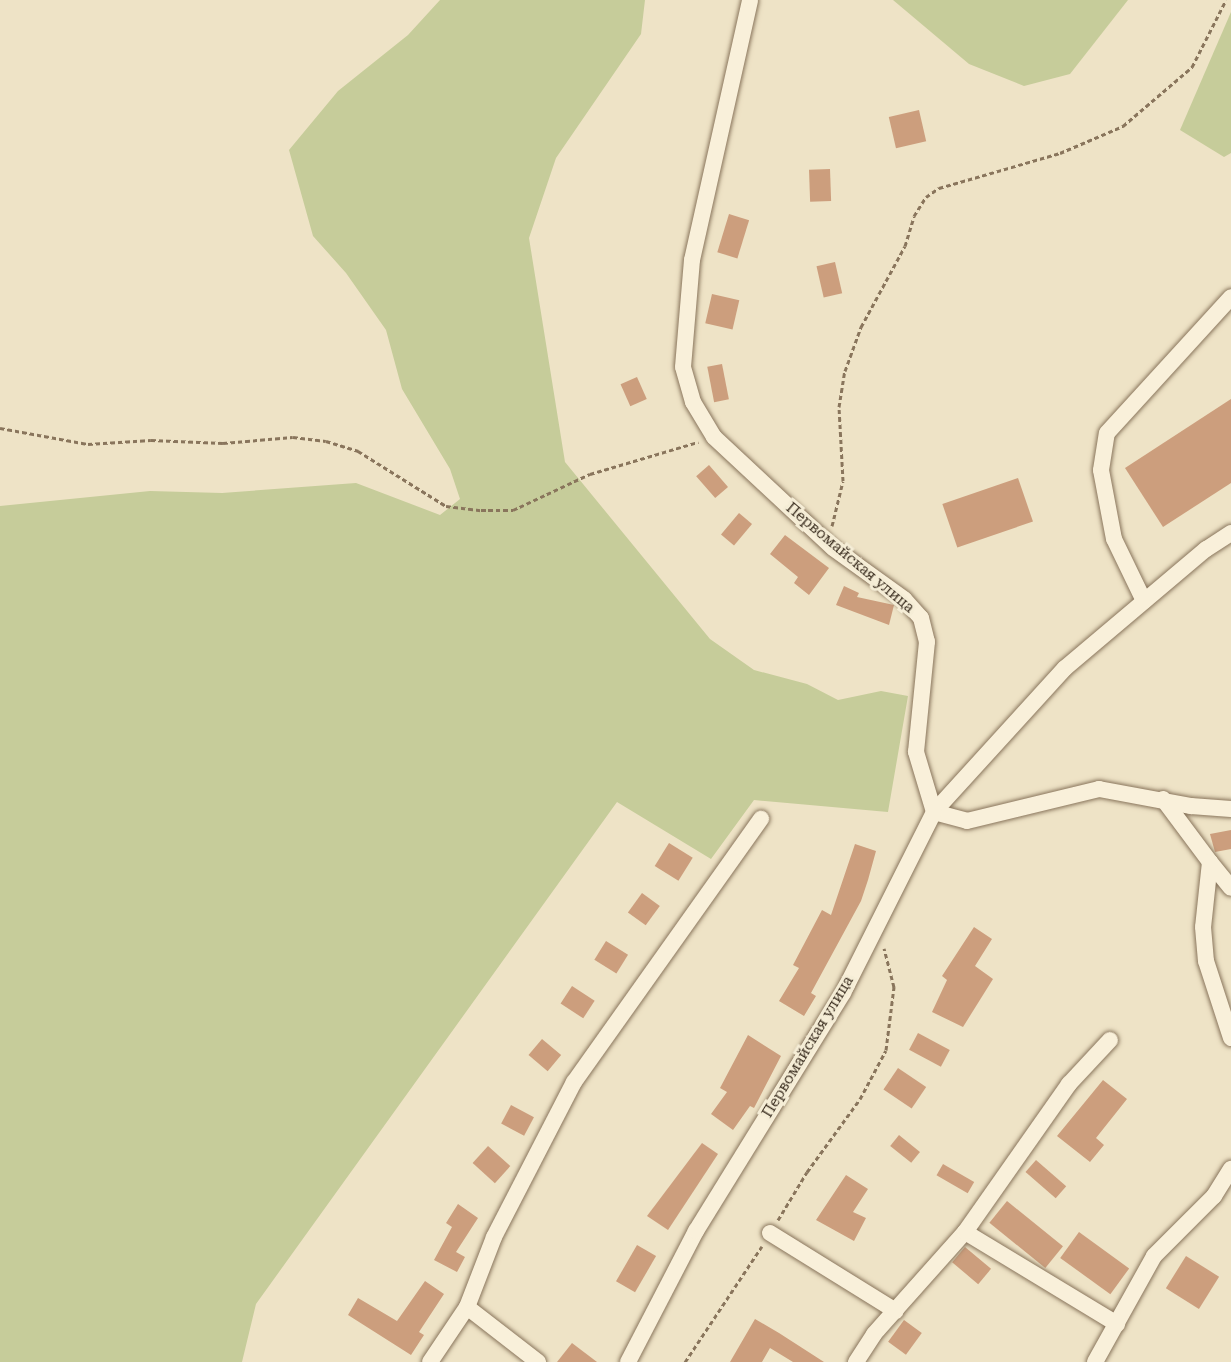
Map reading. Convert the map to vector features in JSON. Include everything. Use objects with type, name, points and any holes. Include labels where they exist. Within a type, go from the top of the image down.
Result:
[{"type":"street","name":"Первомайская улица","points":[[628,1362],[696,1231],[843,993],[934,812],[916,752],[927,642],[921,618],[904,599],[826,541],[714,437],[693,402],[683,367],[692,260],[750,0]]},
{"type":"street","points":[[1144,602],[1114,539],[1101,470],[1107,433],[1231,297]]},
{"type":"street","points":[[1231,532],[1065,668],[934,812],[967,821],[1099,789],[1231,809]]},
{"type":"street","points":[[1163,799],[1231,888]]},
{"type":"street","points":[[430,1362],[467,1307],[494,1237],[574,1082],[761,819]]},
{"type":"street","points":[[1210,862],[1203,927],[1206,961],[1231,1038]]},
{"type":"street","points":[[856,1362],[896,1311],[964,1232],[1069,1084],[1110,1040]]},
{"type":"street","points":[[1095,1362],[1155,1256],[1214,1196],[1231,1169]]},
{"type":"street","points":[[964,1232],[1117,1324]]},
{"type":"street","points":[[770,1233],[896,1311]]},
{"type":"street","points":[[467,1307],[538,1362]]},
{"type":"path","points":[[826,541],[838,512],[843,481],[839,407],[845,371],[861,327],[905,246],[914,216],[926,197],[939,188],[1060,153],[1123,126],[1192,67],[1227,0]]},
{"type":"path","points":[[0,428],[88,444],[151,440],[223,443],[293,437],[326,441],[358,452],[446,506],[481,510],[513,510],[590,474],[714,437]]},
{"type":"path","points":[[685,1362],[770,1233],[807,1172],[860,1099],[886,1050],[894,987],[878,924]]},
{"type":"green space","points":[[440,0],[645,0],[641,34],[556,158],[529,238],[565,462],[710,639],[754,670],[807,684],[838,700],[881,691],[908,696],[888,812],[754,800],[711,859],[617,802],[256,1304],[242,1362],[0,1362],[0,506],[150,491],[222,493],[356,483],[440,515],[460,499],[450,469],[402,389],[386,330],[346,273],[313,236],[289,150],[338,91],[408,35]]},
{"type":"green space","points":[[893,0],[1128,0],[1070,74],[1024,86],[969,64]]},
{"type":"green space","points":[[1231,12],[1231,153],[1224,157],[1180,130]]},
{"type":"building","points":[[919,110],[926,141],[896,148],[889,117]]},
{"type":"building","points":[[830,169],[831,201],[810,202],[809,170]]},
{"type":"building","points":[[729,214],[749,220],[737,258],[717,252]]},
{"type":"building","points":[[835,262],[842,293],[824,297],[816,266]]},
{"type":"building","points":[[712,294],[739,300],[733,330],[705,323]]},
{"type":"building","points":[[722,364],[729,399],[714,402],[707,367]]},
{"type":"building","points":[[637,377],[647,399],[630,406],[621,384]]},
{"type":"building","points":[[1231,399],[1231,483],[1163,527],[1125,468]]},
{"type":"building","points":[[709,465],[728,487],[715,498],[696,476]]},
{"type":"building","points":[[1018,478],[1033,521],[957,548],[942,504]]},
{"type":"building","points":[[739,513],[752,524],[734,545],[721,534]]},
{"type":"building","points":[[785,535],[829,568],[809,595],[794,583],[798,577],[770,554]]},
{"type":"building","points":[[844,586],[859,593],[857,597],[894,605],[889,625],[836,605]]},
{"type":"building","points":[[1231,830],[1231,849],[1215,852],[1210,834]]},
{"type":"building","points":[[669,843],[693,858],[678,881],[655,866]]},
{"type":"building","points":[[855,844],[876,851],[868,880],[861,901],[811,993],[816,996],[804,1016],[779,1001],[799,968],[793,965],[822,910],[831,915]]},
{"type":"building","points":[[642,893],[660,906],[646,925],[628,912]]},
{"type":"building","points":[[974,927],[992,939],[975,966],[993,979],[963,1027],[932,1012],[947,980],[942,976]]},
{"type":"building","points":[[606,941],[628,955],[616,973],[594,960]]},
{"type":"building","points":[[572,986],[595,1001],[583,1018],[561,1004]]},
{"type":"building","points":[[918,1033],[950,1050],[941,1067],[909,1050]]},
{"type":"building","points":[[748,1035],[781,1056],[754,1108],[750,1106],[733,1130],[711,1114],[727,1092],[720,1088]]},
{"type":"building","points":[[542,1039],[561,1055],[548,1071],[529,1055]]},
{"type":"building","points":[[898,1068],[926,1087],[912,1109],[883,1090]]},
{"type":"building","points":[[1103,1080],[1127,1099],[1096,1138],[1104,1145],[1090,1162],[1057,1136]]},
{"type":"building","points":[[511,1105],[534,1117],[524,1136],[501,1124]]},
{"type":"building","points":[[899,1135],[920,1152],[911,1163],[890,1146]]},
{"type":"building","points":[[702,1143],[718,1154],[668,1230],[647,1216]]},
{"type":"building","points":[[488,1146],[510,1166],[495,1183],[473,1163]]},
{"type":"building","points":[[1036,1160],[1066,1186],[1056,1198],[1026,1172]]},
{"type":"building","points":[[943,1164],[974,1182],[968,1193],[936,1175]]},
{"type":"building","points":[[846,1175],[868,1189],[853,1212],[866,1218],[854,1241],[816,1220]]},
{"type":"building","points":[[1007,1201],[1063,1246],[1045,1268],[989,1223]]},
{"type":"building","points":[[458,1204],[478,1218],[456,1252],[465,1257],[457,1272],[434,1260],[452,1227],[446,1223]]},
{"type":"building","points":[[1079,1232],[1129,1268],[1110,1294],[1060,1258]]},
{"type":"building","points":[[637,1245],[656,1256],[635,1292],[616,1281]]},
{"type":"building","points":[[965,1247],[991,1269],[978,1284],[952,1262]]},
{"type":"building","points":[[1186,1256],[1219,1277],[1199,1309],[1166,1288]]},
{"type":"building","points":[[425,1281],[444,1294],[419,1332],[424,1335],[411,1355],[348,1315],[358,1298],[397,1321]]},
{"type":"building","points":[[755,1319],[824,1362],[793,1362],[770,1348],[762,1362],[730,1362]]},
{"type":"building","points":[[904,1320],[922,1333],[906,1355],[888,1342]]},
{"type":"building","points":[[572,1343],[597,1362],[557,1362]]}]
